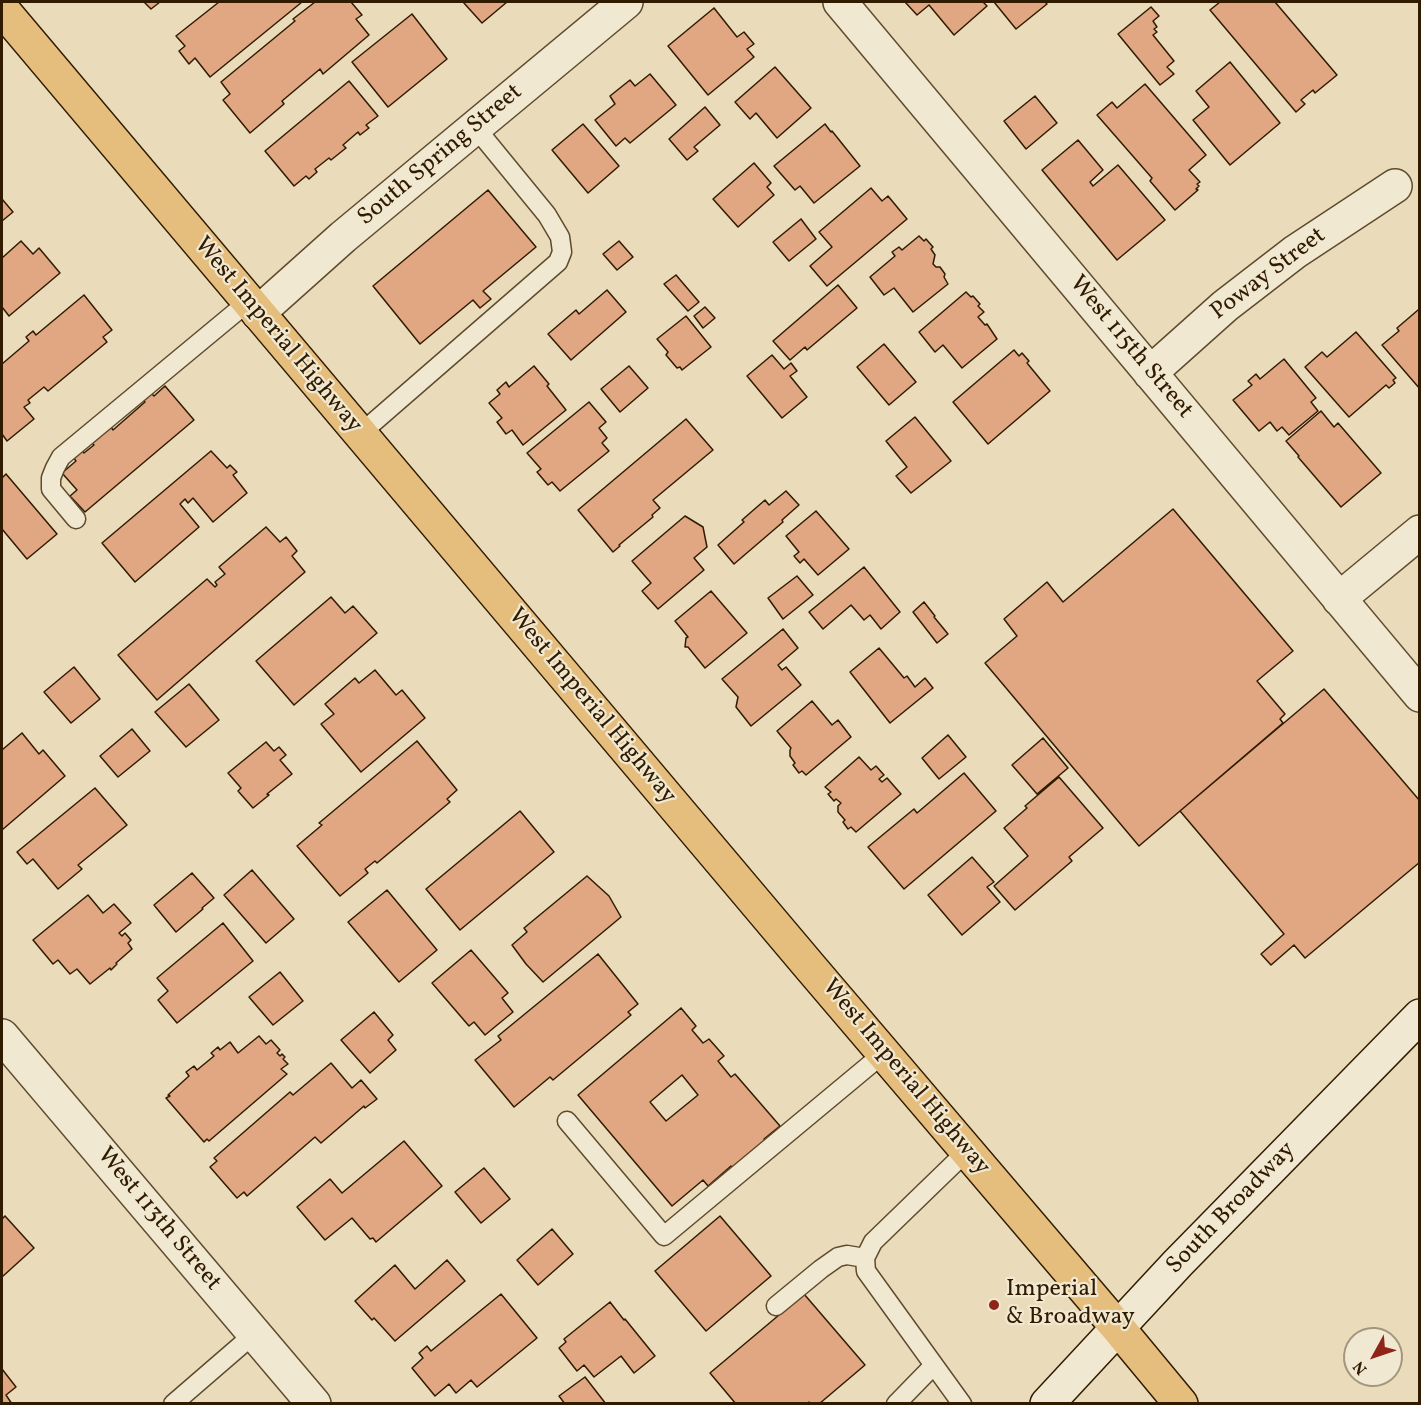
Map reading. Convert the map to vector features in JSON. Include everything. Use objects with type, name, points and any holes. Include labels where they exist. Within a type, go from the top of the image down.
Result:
[{"type":"main road","name":"West Imperial Highway","points":[[2,9],[1181,1404]]},
{"type":"street","name":"South Spring Street","points":[[253,308],[343,237],[626,2]]},
{"type":"street","name":"West 115th Street","points":[[840,2],[1419,695]]},
{"type":"street","name":"Poway Street","points":[[1150,373],[1225,306],[1295,252],[1395,186]]},
{"type":"street","points":[[1340,599],[1419,532]]},
{"type":"street","name":"South Broadway","points":[[1047,1404],[1187,1255],[1419,1017]]},
{"type":"street","name":"West 113th Street","points":[[2,1036],[314,1404]]},
{"type":"lane","points":[[360,434],[558,262],[562,252],[560,237],[547,215],[475,127]]},
{"type":"lane","points":[[76,519],[51,489],[51,478],[61,457],[253,308]]},
{"type":"lane","points":[[567,1120],[664,1236],[884,1053]]},
{"type":"lane","points":[[962,1404],[866,1271],[865,1258],[873,1242],[968,1151]]},
{"type":"lane","points":[[776,1306],[838,1257],[848,1255],[865,1258]]},
{"type":"lane","points":[[173,1404],[254,1334]]},
{"type":"lane","points":[[896,1404],[934,1365]]},
{"type":"building","points":[[144,2],[160,2],[151,9]]},
{"type":"building","points":[[219,2],[302,2],[210,77],[195,58],[189,64],[179,51],[185,46],[176,36]]},
{"type":"building","points":[[315,2],[351,2],[362,15],[356,19],[369,35],[323,74],[320,69],[282,101],[284,104],[250,133],[223,100],[230,94],[221,82]]},
{"type":"building","points":[[463,2],[507,2],[482,23]]},
{"type":"building","points":[[905,2],[983,2],[987,6],[954,35],[929,5],[917,15]]},
{"type":"building","points":[[994,2],[1045,2],[1047,4],[1016,29]]},
{"type":"building","points":[[1220,2],[1275,2],[1337,75],[1315,93],[1313,90],[1301,100],[1305,104],[1296,112],[1210,10]]},
{"type":"building","points":[[1151,7],[1159,16],[1153,21],[1157,32],[1153,35],[1174,61],[1167,67],[1174,74],[1160,85],[1118,34]]},
{"type":"building","points":[[714,8],[737,37],[744,32],[754,44],[747,49],[754,57],[708,95],[668,46]]},
{"type":"building","points":[[412,14],[447,59],[388,107],[352,62]]},
{"type":"building","points":[[1230,62],[1280,123],[1230,165],[1193,120],[1209,107],[1196,91]]},
{"type":"building","points":[[775,67],[811,108],[777,138],[756,113],[750,119],[735,102]]},
{"type":"building","points":[[650,74],[676,105],[630,143],[625,138],[616,146],[595,120],[615,104],[610,96],[630,80],[635,86]]},
{"type":"building","points":[[349,81],[378,116],[366,125],[369,128],[360,135],[358,132],[343,145],[346,148],[315,169],[317,172],[309,179],[306,176],[294,186],[265,151]]},
{"type":"building","points":[[1145,84],[1206,155],[1189,170],[1200,182],[1197,184],[1199,186],[1196,189],[1198,190],[1175,210],[1150,181],[1152,178],[1097,115],[1112,102],[1117,108]]},
{"type":"building","points":[[1035,96],[1057,123],[1026,149],[1004,121]]},
{"type":"building","points":[[705,107],[720,125],[694,147],[698,151],[687,160],[669,139]]},
{"type":"building","points":[[583,124],[619,166],[588,193],[552,150]]},
{"type":"building","points":[[825,124],[860,166],[814,203],[800,186],[795,190],[774,166]]},
{"type":"building","points":[[1078,140],[1103,170],[1090,182],[1093,186],[1118,165],[1165,220],[1117,260],[1042,170]]},
{"type":"building","points":[[754,163],[771,183],[767,187],[774,195],[738,227],[713,199]]},
{"type":"building","points":[[871,188],[882,201],[888,196],[907,219],[827,286],[810,266],[832,247],[819,232]]},
{"type":"building","points":[[488,190],[536,247],[483,291],[491,299],[480,308],[473,300],[420,344],[373,286]]},
{"type":"building","points":[[2,199],[13,212],[2,221]]},
{"type":"building","points":[[801,219],[816,239],[789,261],[773,242]]},
{"type":"building","points":[[919,236],[924,241],[926,239],[933,247],[931,249],[935,255],[933,264],[940,267],[948,284],[913,312],[894,288],[884,295],[870,277],[895,256],[892,252],[899,247],[902,250]]},
{"type":"building","points":[[21,241],[33,254],[39,248],[60,273],[9,316],[2,307],[2,258]]},
{"type":"building","points":[[619,241],[633,257],[617,270],[603,254]]},
{"type":"building","points":[[676,275],[699,302],[688,311],[664,284]]},
{"type":"building","points":[[838,285],[857,308],[807,350],[805,347],[790,360],[773,341]]},
{"type":"building","points":[[607,290],[626,312],[571,360],[548,334],[576,310],[579,314]]},
{"type":"building","points":[[966,292],[980,304],[978,306],[984,312],[978,317],[985,325],[987,324],[997,339],[962,368],[943,345],[935,352],[919,332]]},
{"type":"building","points":[[84,295],[112,330],[103,337],[107,342],[48,391],[44,387],[28,400],[30,403],[24,407],[34,419],[7,441],[2,434],[2,364],[29,341],[26,337],[33,331],[36,335]]},
{"type":"building","points":[[705,307],[715,318],[703,328],[694,316]]},
{"type":"building","points":[[1418,310],[1420,311],[1420,389],[1382,345],[1399,331],[1397,328]]},
{"type":"building","points":[[686,316],[711,347],[682,370],[680,367],[677,368],[666,355],[668,352],[657,339]]},
{"type":"building","points":[[1356,332],[1396,378],[1393,380],[1395,383],[1389,388],[1386,385],[1349,417],[1305,367],[1322,352],[1327,357]]},
{"type":"building","points":[[884,344],[916,382],[889,405],[857,367]]},
{"type":"building","points":[[1014,350],[1019,356],[1022,353],[1029,361],[1027,363],[1050,391],[988,444],[953,402]]},
{"type":"building","points":[[772,355],[784,369],[791,363],[797,371],[790,376],[807,397],[782,418],[747,376]]},
{"type":"building","points":[[1284,359],[1316,398],[1311,402],[1318,411],[1289,435],[1282,427],[1277,431],[1270,422],[1259,431],[1233,400],[1252,385],[1248,381],[1256,374],[1260,379]]},
{"type":"building","points":[[534,366],[566,410],[523,445],[512,430],[506,434],[497,422],[502,418],[489,403],[500,394],[497,390],[506,382],[509,387]]},
{"type":"building","points":[[629,366],[648,388],[620,412],[601,389]]},
{"type":"building","points":[[165,386],[194,420],[85,512],[70,496],[77,490],[62,473],[76,461],[73,457],[82,450],[84,453],[111,427],[113,430],[145,402],[143,400],[151,393],[154,396]]},
{"type":"building","points":[[589,402],[606,422],[599,428],[607,438],[602,443],[609,451],[560,491],[552,482],[548,485],[537,472],[541,469],[527,453]]},
{"type":"building","points":[[1321,411],[1334,427],[1338,423],[1381,473],[1341,507],[1286,441]]},
{"type":"building","points":[[915,417],[951,461],[911,493],[896,476],[907,467],[886,441]]},
{"type":"building","points":[[686,419],[713,450],[653,500],[660,508],[613,552],[578,510]]},
{"type":"building","points":[[211,451],[227,468],[230,465],[237,472],[233,475],[247,493],[213,522],[193,498],[188,503],[185,499],[180,504],[199,527],[135,582],[102,543]]},
{"type":"building","points":[[6,474],[57,534],[27,559],[2,529],[2,478]]},
{"type":"building","points":[[786,491],[799,505],[782,520],[783,522],[734,564],[718,545],[765,500],[769,505]]},
{"type":"building","points":[[1173,509],[1293,651],[1257,681],[1285,714],[1280,719],[1283,723],[1139,846],[985,663],[1017,636],[1004,619],[1047,582],[1063,602]]},
{"type":"building","points":[[816,511],[849,549],[818,575],[804,559],[800,563],[794,556],[799,552],[786,536]]},
{"type":"building","points":[[685,516],[703,527],[707,547],[694,558],[704,570],[658,609],[642,591],[651,583],[632,561]]},
{"type":"building","points":[[266,527],[280,542],[286,537],[297,551],[292,556],[305,572],[157,700],[118,655],[207,579],[215,587],[217,585],[215,582],[225,574],[219,567]]},
{"type":"building","points":[[864,567],[900,612],[881,629],[870,615],[864,620],[851,605],[823,629],[809,612]]},
{"type":"building","points":[[797,576],[813,595],[783,619],[768,598]]},
{"type":"building","points":[[711,591],[747,633],[705,668],[688,647],[685,647],[688,637],[675,621]]},
{"type":"building","points":[[331,597],[345,613],[353,606],[377,633],[294,705],[256,661]]},
{"type":"building","points":[[924,602],[948,634],[937,643],[913,612]]},
{"type":"building","points":[[783,629],[798,648],[778,665],[782,670],[786,667],[801,685],[751,726],[736,707],[738,697],[722,679]]},
{"type":"building","points":[[879,648],[904,678],[907,676],[915,687],[925,678],[933,688],[890,723],[850,672]]},
{"type":"building","points":[[74,667],[100,699],[71,723],[44,692]]},
{"type":"building","points":[[375,670],[396,695],[402,690],[425,718],[361,772],[321,724],[334,714],[325,704],[355,678],[359,683]]},
{"type":"building","points":[[189,684],[219,720],[186,747],[155,712]]},
{"type":"building","points":[[1324,689],[1420,801],[1420,862],[1305,958],[1294,945],[1271,965],[1261,954],[1284,934],[1180,811]]},
{"type":"building","points":[[812,701],[832,725],[838,720],[851,737],[806,775],[802,771],[799,773],[793,765],[795,763],[790,756],[791,748],[777,731]]},
{"type":"building","points":[[132,729],[150,751],[118,777],[100,756]]},
{"type":"building","points":[[22,733],[39,754],[43,750],[65,776],[2,830],[2,750]]},
{"type":"building","points":[[948,735],[966,757],[939,779],[922,758]]},
{"type":"building","points":[[1043,738],[1068,768],[1037,794],[1012,765]]},
{"type":"building","points":[[417,741],[457,790],[447,799],[450,802],[377,863],[375,861],[365,869],[368,873],[340,896],[297,846],[322,825],[319,823]]},
{"type":"building","points":[[266,742],[274,751],[279,747],[286,755],[280,760],[292,774],[253,808],[238,791],[241,788],[228,773]]},
{"type":"building","points":[[859,757],[871,770],[876,766],[884,775],[879,779],[882,782],[887,778],[901,794],[856,832],[851,827],[848,829],[843,822],[845,820],[838,812],[838,806],[841,803],[836,799],[834,801],[828,794],[831,792],[825,787]]},
{"type":"building","points":[[964,773],[996,811],[904,889],[868,847],[914,809],[917,813]]},
{"type":"building","points":[[1059,777],[1103,828],[1069,857],[1072,861],[1015,910],[994,886],[1028,856],[1004,828],[1027,808],[1025,806]]},
{"type":"building","points":[[95,788],[127,825],[78,865],[82,869],[58,889],[33,859],[27,864],[17,852]]},
{"type":"building","points":[[520,811],[554,852],[460,930],[426,889]]},
{"type":"building","points":[[972,857],[994,882],[987,887],[1000,902],[962,935],[928,895]]},
{"type":"building","points":[[252,870],[294,919],[266,943],[224,895]]},
{"type":"building","points":[[192,873],[214,898],[176,932],[154,905]]},
{"type":"building","points":[[587,876],[609,896],[621,917],[543,982],[512,945],[527,932],[524,928]]},
{"type":"building","points":[[387,890],[437,950],[399,982],[348,922]]},
{"type":"building","points":[[88,895],[103,913],[114,904],[131,923],[119,933],[122,936],[125,933],[131,940],[128,943],[132,949],[111,970],[110,968],[90,984],[77,969],[70,974],[58,960],[53,964],[33,940]]},
{"type":"building","points":[[223,923],[253,961],[177,1023],[158,1000],[168,991],[157,978]]},
{"type":"building","points":[[471,950],[508,993],[502,998],[513,1012],[485,1035],[474,1022],[469,1026],[432,983]]},
{"type":"building","points":[[598,954],[638,1004],[628,1012],[631,1015],[553,1080],[550,1077],[514,1107],[475,1060],[501,1040],[498,1036]]},
{"type":"building","points":[[280,972],[303,1001],[273,1025],[249,997]]},
{"type":"building","points":[[681,1008],[696,1026],[692,1030],[703,1043],[709,1039],[724,1056],[718,1061],[731,1077],[735,1074],[780,1126],[764,1139],[766,1142],[734,1169],[731,1166],[708,1186],[703,1180],[672,1206],[578,1095]],"holes":[[[682,1075],[698,1095],[666,1121],[650,1102]]]},
{"type":"building","points":[[374,1012],[393,1035],[388,1040],[396,1050],[370,1073],[341,1040]]},
{"type":"building","points":[[259,1036],[266,1044],[271,1040],[280,1050],[277,1053],[285,1057],[283,1059],[288,1064],[281,1069],[287,1074],[209,1141],[207,1139],[204,1142],[166,1098],[189,1076],[186,1072],[194,1066],[197,1070],[214,1056],[211,1053],[218,1047],[220,1050],[230,1042],[238,1053]]},
{"type":"building","points":[[331,1063],[352,1088],[361,1080],[377,1099],[365,1108],[364,1106],[321,1143],[315,1137],[247,1196],[244,1192],[237,1198],[210,1167],[217,1161],[214,1158],[290,1092],[293,1095]]},
{"type":"building","points":[[404,1141],[442,1186],[376,1242],[373,1238],[370,1239],[352,1218],[325,1240],[297,1207],[330,1179],[342,1193]]},
{"type":"building","points":[[484,1168],[510,1199],[481,1223],[455,1192]]},
{"type":"building","points":[[5,1216],[34,1248],[2,1277],[2,1219]]},
{"type":"building","points":[[720,1216],[771,1276],[706,1331],[655,1271]]},
{"type":"building","points":[[552,1229],[573,1254],[538,1285],[517,1260]]},
{"type":"building","points":[[447,1260],[465,1281],[395,1341],[355,1301],[395,1265],[415,1289]]},
{"type":"building","points":[[501,1294],[537,1338],[477,1387],[471,1380],[456,1393],[449,1384],[435,1396],[412,1368],[423,1358],[419,1353],[427,1346],[431,1351]]},
{"type":"building","points":[[804,1294],[865,1365],[819,1404],[809,1402],[808,1404],[736,1404],[710,1373]]},
{"type":"building","points":[[610,1302],[655,1356],[634,1373],[621,1356],[594,1377],[584,1365],[577,1371],[559,1348],[566,1342],[564,1339]]},
{"type":"building","points":[[2,1369],[16,1387],[6,1395],[12,1404],[2,1404]]},
{"type":"building","points":[[585,1377],[606,1404],[565,1404],[559,1396]]},
{"type":"place","name":"Imperial & Broadway","points":[[994,1305]]}]
